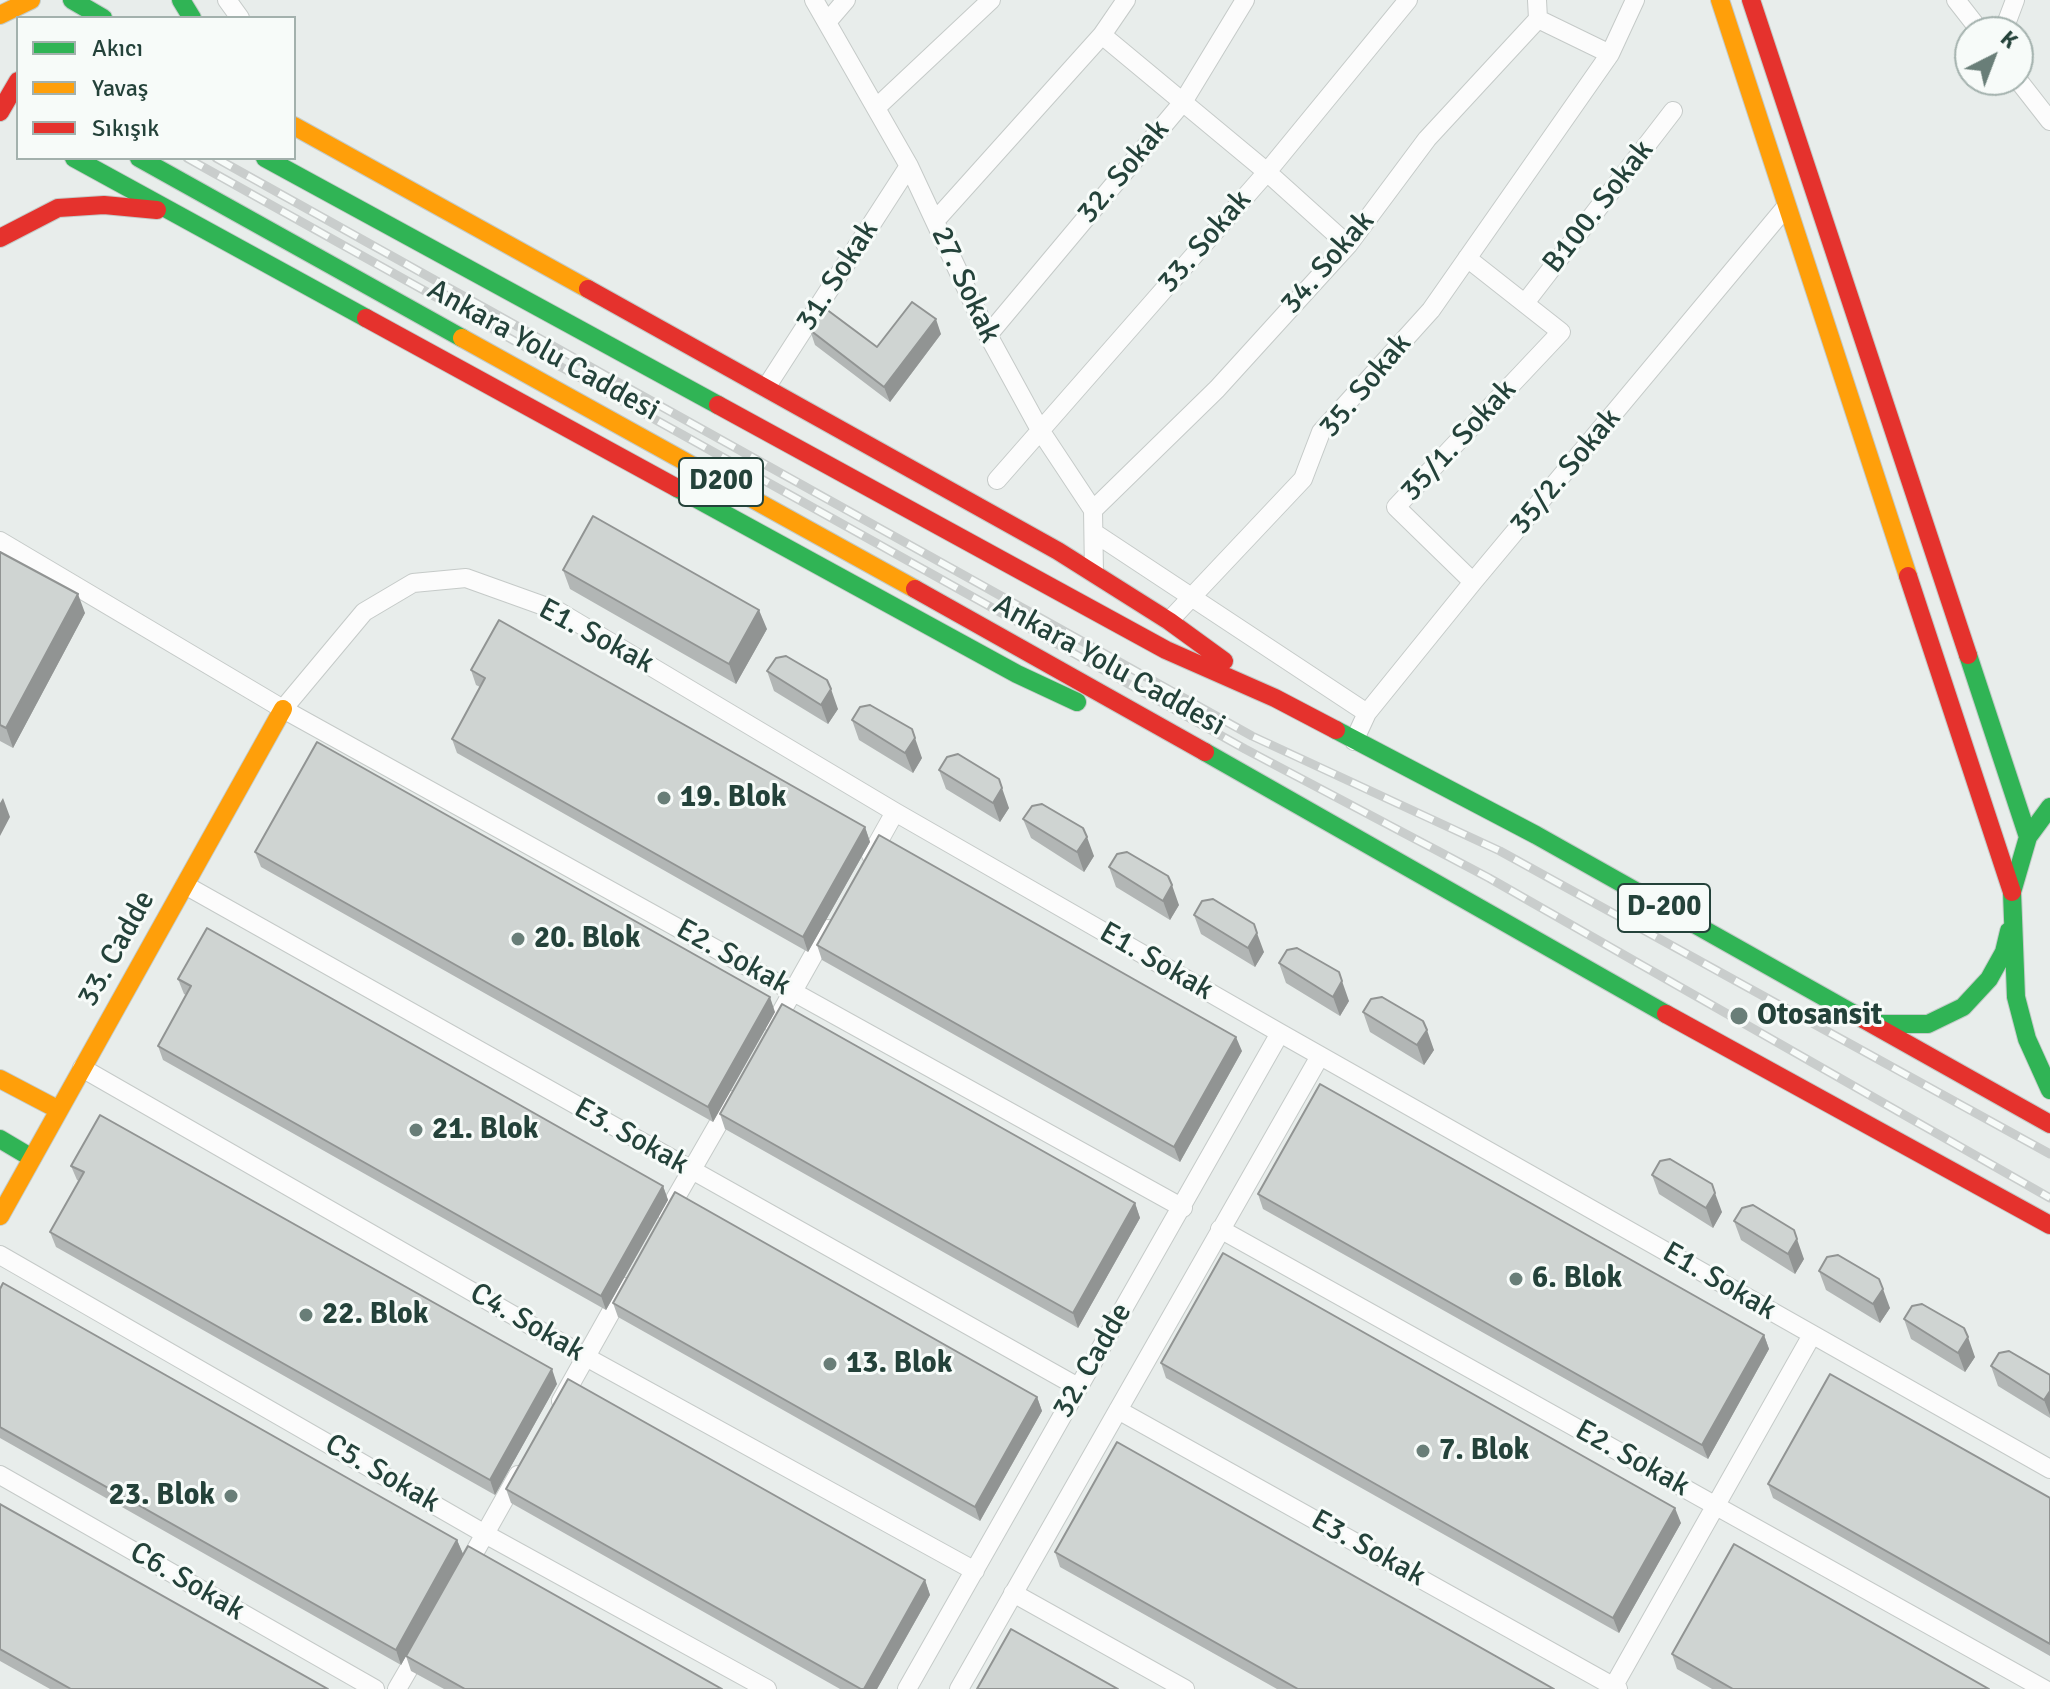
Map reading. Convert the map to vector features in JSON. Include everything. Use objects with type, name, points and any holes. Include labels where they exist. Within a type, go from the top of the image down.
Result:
[{"type":"main road","points":[[0,15],[31,0]]},
{"type":"main road","points":[[1720,0],[1785,208],[2012,892]]},
{"type":"main road","points":[[1751,0],[2028,837]]},
{"type":"main road","points":[[63,3],[98,16]]},
{"type":"main road","points":[[0,114],[15,82]]},
{"type":"main road","points":[[296,117],[319,140]]},
{"type":"main road","points":[[296,127],[767,386],[1094,573],[1169,621],[1275,698]]},
{"type":"main road","name":"Ankara Yolu Caddesi","points":[[143,160],[1817,1099],[2050,1225]]},
{"type":"main road","name":"Ankara Yolu Caddesi","points":[[269,160],[1166,650],[1275,698],[1536,835],[2050,1124]]},
{"type":"main road","points":[[94,165],[169,211],[1017,674],[1301,807]]},
{"type":"main road","points":[[0,238],[58,208],[104,205],[169,211]]},
{"type":"main road","name":"33. Cadde","points":[[0,1216],[283,709]]},
{"type":"main road","points":[[2047,817],[2028,837],[2012,892],[2012,917],[2016,997],[2027,1039],[2050,1090]]},
{"type":"main road","points":[[1869,1024],[1928,1024],[1963,1007],[1989,979],[2004,952],[2012,917]]},
{"type":"main road","points":[[0,1079],[59,1110]]},
{"type":"main road","points":[[0,1139],[32,1158]]},
{"type":"street","name":"27. Sokak","points":[[814,0],[909,166],[988,335],[1040,430],[1093,510],[1096,534],[1094,573]]},
{"type":"street","points":[[828,21],[846,0]]},
{"type":"street","points":[[877,107],[991,0]]},
{"type":"street","points":[[935,221],[1102,35],[1126,0]]},
{"type":"street","name":"32. Sokak","points":[[988,335],[1183,102],[1241,12],[1245,0]]},
{"type":"street","name":"33. Sokak","points":[[997,480],[1267,172],[1408,0]]},
{"type":"street","name":"35. Sokak","points":[[1169,621],[1303,479],[1321,432],[1431,310],[1610,54],[1635,0]]},
{"type":"street","points":[[1956,0],[1968,16]]},
{"type":"street","points":[[1538,10],[1610,54]]},
{"type":"street","name":"34. Sokak","points":[[1093,510],[1217,389],[1348,245],[1427,139],[1538,10]]},
{"type":"street","points":[[1102,35],[1267,172],[1348,245]]},
{"type":"street","points":[[2030,96],[2050,121]]},
{"type":"street","name":"B100. Sokak","points":[[1525,303],[1673,111]]},
{"type":"street","name":"31. Sokak","points":[[767,386],[909,166]]},
{"type":"street","name":"35/2. Sokak","points":[[1354,741],[1367,713],[1785,208]]},
{"type":"street","points":[[1467,258],[1525,303]]},
{"type":"street","name":"35/1. Sokak","points":[[1473,582],[1396,507],[1561,332],[1525,303]]},
{"type":"street","points":[[1096,534],[1367,713]]},
{"type":"street","name":"E2. Sokak","points":[[0,541],[283,709],[1183,1208]]},
{"type":"street","name":"E1. Sokak","points":[[283,709],[364,612],[413,583],[466,578],[558,611],[895,812],[2050,1469]]},
{"type":"street","points":[[864,867],[895,812]]},
{"type":"street","name":"E3. Sokak","points":[[185,885],[1078,1387]]},
{"type":"street","points":[[762,1047],[840,909]]},
{"type":"street","name":"32. Cadde","points":[[907,1689],[1280,1033]]},
{"type":"street","name":"32. Cadde","points":[[959,1689],[1320,1056]]},
{"type":"street","name":"C4. Sokak","points":[[82,1068],[586,1357],[975,1571]]},
{"type":"street","points":[[661,1224],[738,1088]]},
{"type":"street","name":"E2. Sokak","points":[[1220,1229],[2044,1689]]},
{"type":"street","name":"C5. Sokak","points":[[0,1255],[485,1534],[767,1689]]},
{"type":"street","points":[[555,1411],[638,1264]]},
{"type":"street","points":[[1614,1688],[1812,1335]]},
{"type":"street","name":"E3. Sokak","points":[[1118,1410],[1614,1688]]},
{"type":"street","points":[[456,1585],[532,1452]]},
{"type":"street","name":"C6. Sokak","points":[[0,1475],[375,1689]]},
{"type":"street","points":[[1013,1593],[1185,1689]]},
{"type":"street","points":[[397,1689],[434,1624]]},
{"type":"building","points":[[912,302],[936,319],[884,387],[810,330],[826,309],[877,347]]},
{"type":"building","points":[[593,516],[759,610],[729,664],[563,570]]},
{"type":"building","points":[[0,552],[78,594],[6,728],[0,725]]},
{"type":"building","name":"19. Blok","points":[[499,620],[865,827],[803,937],[452,739],[485,678],[471,670]]},
{"type":"building","points":[[786,656],[827,680],[831,689],[821,705],[767,671],[776,658]]},
{"type":"building","points":[[870,705],[912,729],[915,738],[905,753],[852,720],[860,707]]},
{"type":"building","name":"20. Blok","points":[[317,742],[770,997],[708,1107],[255,852]]},
{"type":"building","points":[[958,754],[999,779],[1002,788],[993,803],[939,770],[947,757]]},
{"type":"building","points":[[1042,804],[1083,828],[1087,837],[1077,852],[1023,819],[1032,806]]},
{"type":"building","points":[[879,835],[1236,1037],[1174,1147],[817,945]]},
{"type":"building","points":[[1127,852],[1168,876],[1172,885],[1163,901],[1109,867],[1117,854]]},
{"type":"building","points":[[1213,899],[1254,924],[1257,933],[1248,948],[1194,915],[1202,901]]},
{"type":"building","name":"21. Blok","points":[[207,928],[663,1186],[601,1296],[158,1046],[191,986],[178,979]]},
{"type":"building","points":[[1297,948],[1339,972],[1342,981],[1333,997],[1279,963],[1287,950]]},
{"type":"building","points":[[1382,997],[1423,1021],[1427,1030],[1417,1045],[1363,1012],[1371,999]]},
{"type":"building","points":[[782,1004],[1135,1203],[1073,1313],[720,1114]]},
{"type":"building","name":"6. Blok","points":[[1320,1084],[1764,1335],[1702,1445],[1258,1194]]},
{"type":"building","name":"22. Blok","points":[[100,1115],[552,1369],[490,1480],[50,1232],[84,1172],[71,1166]]},
{"type":"building","points":[[1670,1159],[1712,1184],[1715,1193],[1706,1208],[1652,1175],[1660,1161]]},
{"type":"building","name":"13. Blok","points":[[675,1192],[1037,1397],[975,1507],[613,1303]]},
{"type":"building","points":[[1753,1205],[1794,1230],[1797,1239],[1788,1254],[1734,1221],[1742,1208]]},
{"type":"building","name":"7. Blok","points":[[1223,1253],[1675,1508],[1613,1618],[1161,1363]]},
{"type":"building","points":[[1838,1255],[1879,1279],[1883,1289],[1873,1304],[1819,1271],[1827,1257]]},
{"type":"building","name":"23. Blok","points":[[3,1283],[457,1540],[396,1650],[0,1427],[0,1289]]},
{"type":"building","points":[[1922,1304],[1964,1328],[1968,1337],[1958,1353],[1904,1319],[1912,1306]]},
{"type":"building","points":[[2009,1351],[2050,1375],[2050,1391],[2044,1400],[1991,1366],[1999,1353]]},
{"type":"building","points":[[1830,1374],[2050,1498],[2050,1644],[1768,1484]]},
{"type":"building","points":[[568,1379],[925,1580],[864,1689],[506,1489]]},
{"type":"building","points":[[1117,1442],[1554,1689],[1298,1689],[1055,1552]]},
{"type":"building","points":[[0,1504],[328,1689],[71,1689],[0,1649]]},
{"type":"building","points":[[1734,1544],[1989,1689],[1733,1689],[1672,1654]]},
{"type":"building","points":[[468,1546],[722,1689],[465,1689],[406,1656]]},
{"type":"building","points":[[1011,1629],[1118,1689],[977,1689]]},
{"type":"railway","points":[[191,160],[1245,749],[1489,878],[2050,1198]]},
{"type":"railway","points":[[220,160],[1252,736],[1500,851],[2050,1154]]},
{"type":"traffic: fast","points":[[72,0],[100,16]]},
{"type":"traffic: fast","points":[[181,0],[191,16]]},
{"type":"traffic: fast","points":[[78,160],[366,318]]},
{"type":"traffic: fast","points":[[143,160],[462,338]]},
{"type":"traffic: fast","points":[[269,160],[718,405]]},
{"type":"traffic: fast","points":[[677,488],[1017,674],[1077,702]]},
{"type":"traffic: fast","points":[[1968,655],[2028,837]]},
{"type":"traffic: fast","points":[[1336,730],[1536,835],[1863,1019]]},
{"type":"traffic: fast","points":[[1205,752],[1666,1014]]},
{"type":"traffic: fast","points":[[2050,807],[2028,837],[2012,892],[2016,997],[2027,1039],[2050,1090]]},
{"type":"traffic: fast","points":[[1875,1024],[1928,1024],[1963,1007],[1989,979],[2004,952],[2009,931]]},
{"type":"traffic: fast","points":[[0,1139],[32,1158]]},
{"type":"traffic: slow","points":[[0,15],[31,0]]},
{"type":"traffic: slow","points":[[1720,0],[1908,576]]},
{"type":"traffic: slow","points":[[296,127],[588,289]]},
{"type":"traffic: slow","points":[[462,338],[915,589]]},
{"type":"traffic: slow","points":[[0,1216],[283,709]]},
{"type":"traffic: slow","points":[[0,1079],[59,1110]]},
{"type":"traffic: jam","points":[[1751,0],[1968,655]]},
{"type":"traffic: jam","points":[[0,112],[16,84]]},
{"type":"traffic: jam","points":[[0,238],[58,208],[104,205],[157,210]]},
{"type":"traffic: jam","points":[[588,289],[1058,551],[1169,621],[1224,661]]},
{"type":"traffic: jam","points":[[366,318],[677,488]]},
{"type":"traffic: jam","points":[[718,405],[1166,650],[1275,698],[1336,730]]},
{"type":"traffic: jam","points":[[1908,576],[2012,892]]},
{"type":"traffic: jam","points":[[915,589],[1205,752]]},
{"type":"traffic: jam","points":[[1666,1014],[2050,1225]]},
{"type":"traffic: jam","points":[[1863,1019],[2050,1124]]},
{"type":"place","name":"19. Blok","points":[[664,798]]},
{"type":"place","name":"20. Blok","points":[[518,939]]},
{"type":"place","name":"Otosansit","points":[[1739,1016]]},
{"type":"place","name":"21. Blok","points":[[416,1130]]},
{"type":"place","name":"6. Blok","points":[[1516,1279]]},
{"type":"place","name":"22. Blok","points":[[306,1315]]},
{"type":"place","name":"13. Blok","points":[[830,1364]]},
{"type":"place","name":"7. Blok","points":[[1423,1451]]},
{"type":"place","name":"23. Blok","points":[[231,1496]]}]
